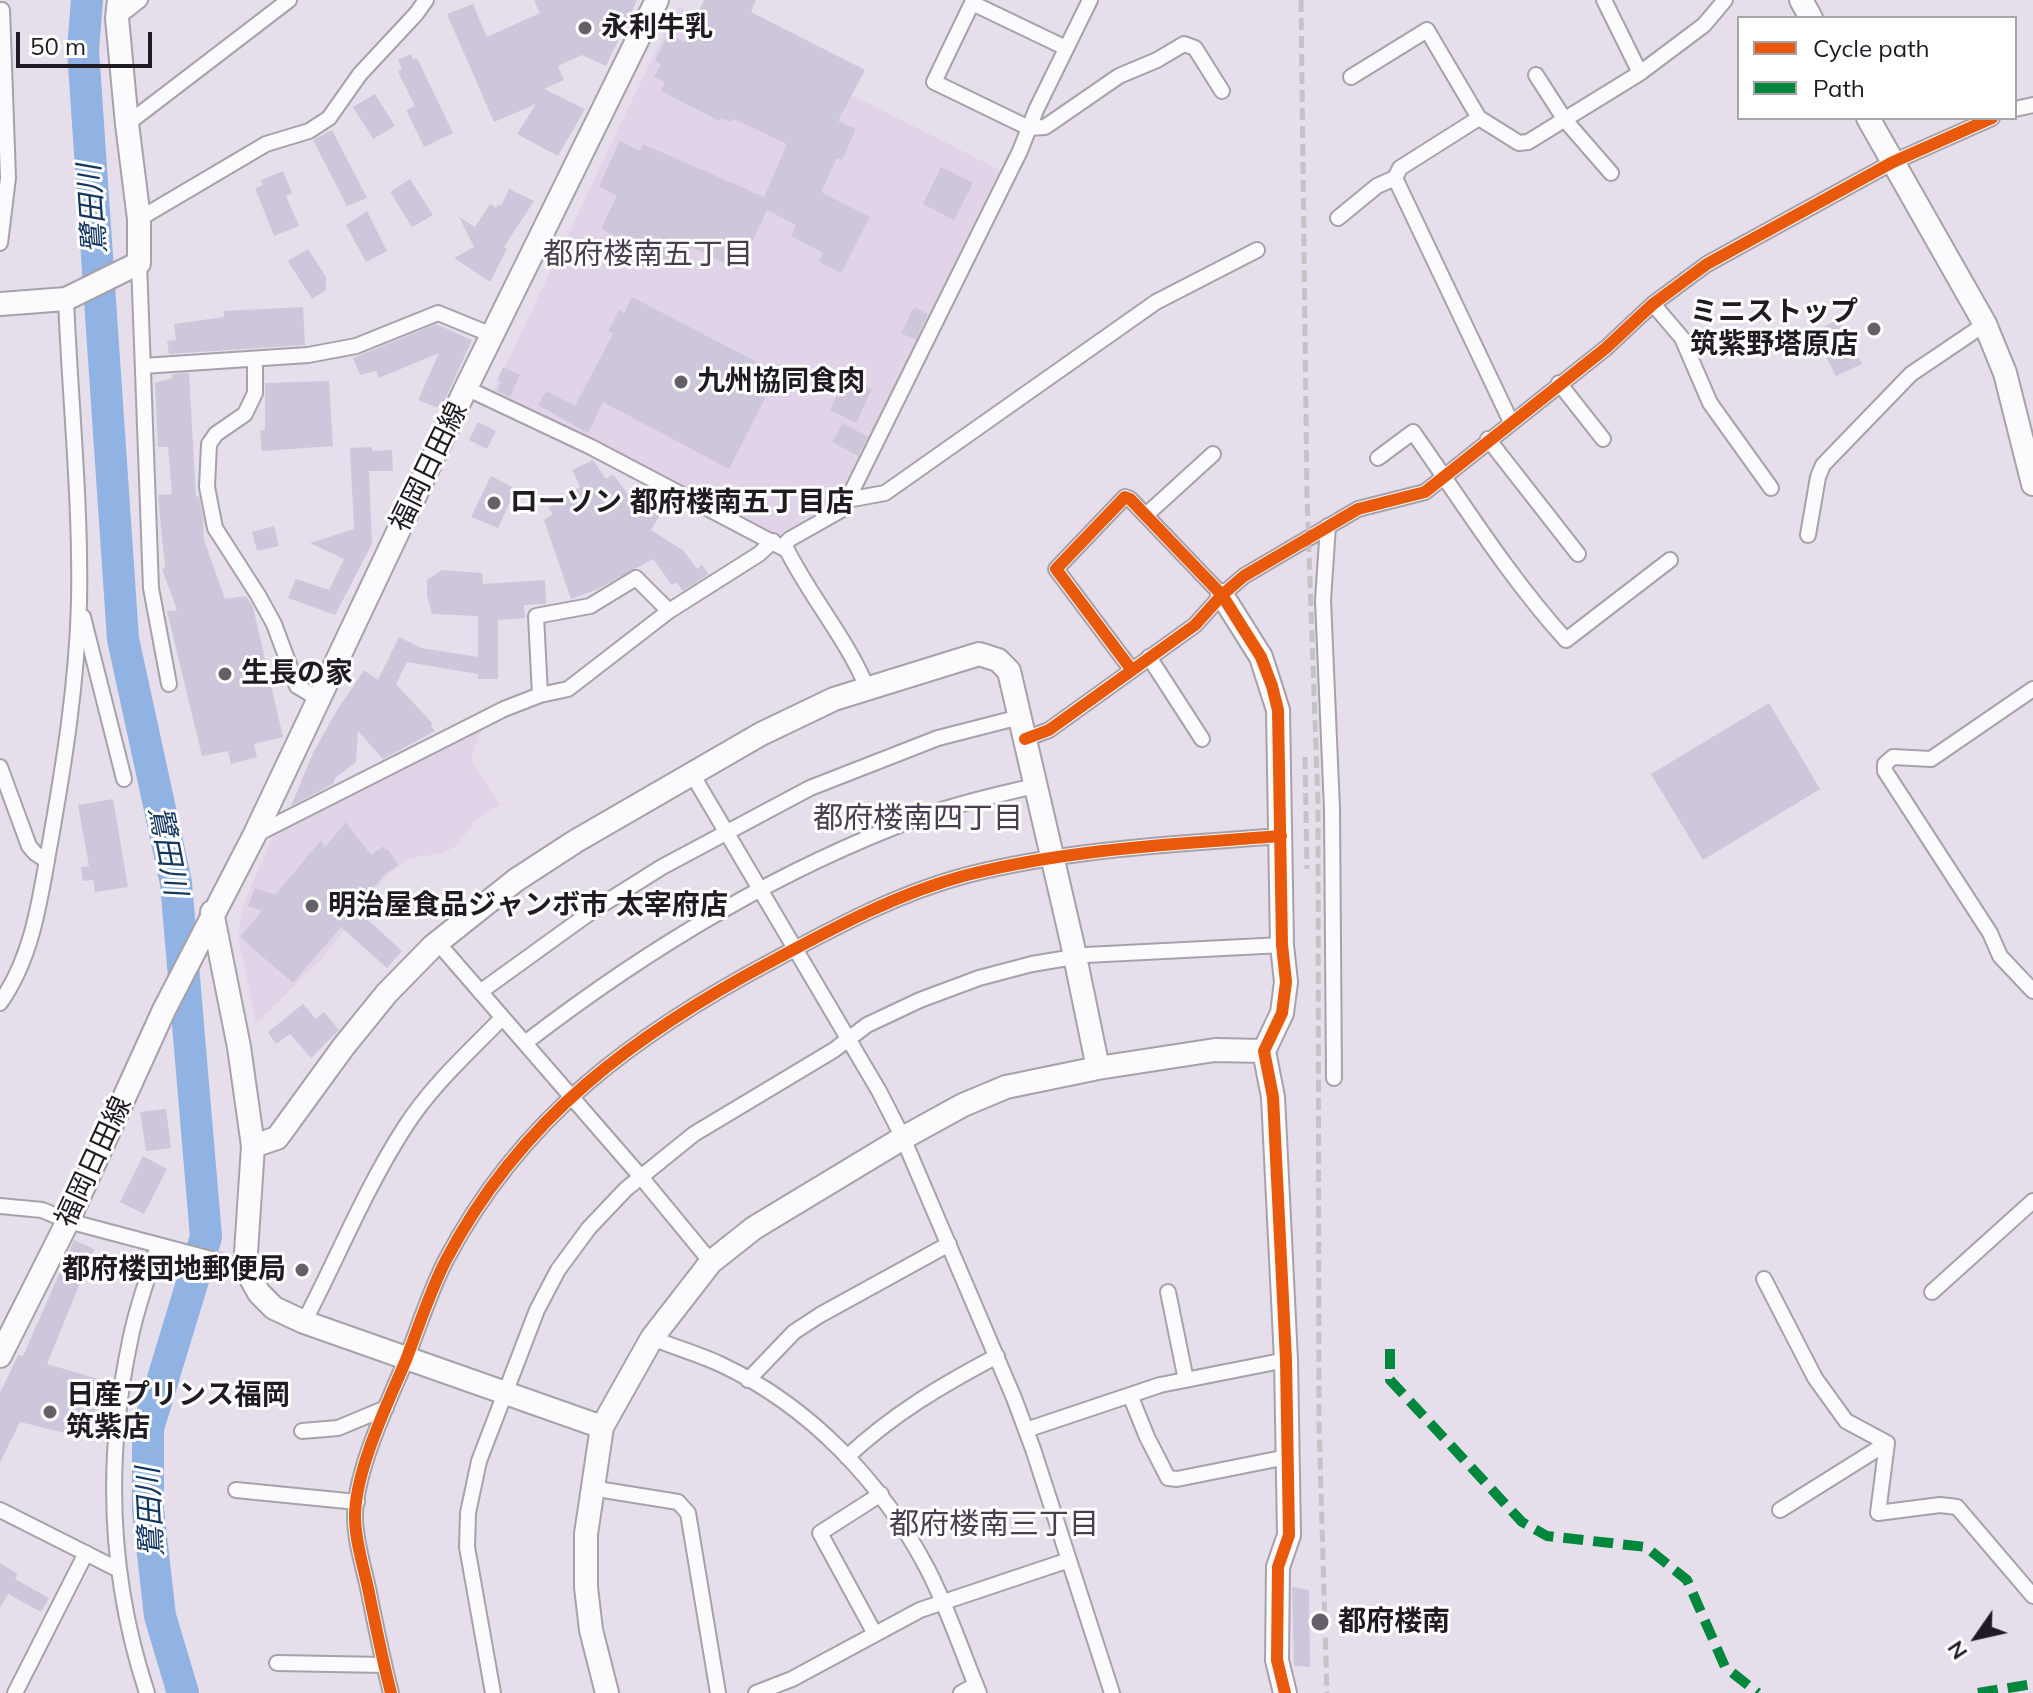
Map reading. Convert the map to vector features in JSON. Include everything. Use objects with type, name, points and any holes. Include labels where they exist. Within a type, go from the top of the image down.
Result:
[{"type":"street","points":[[140,0],[118,9],[127,124],[139,219],[135,265],[143,366],[151,588],[169,684]]},
{"type":"street","points":[[127,124],[289,0]]},
{"type":"street","points":[[405,0],[416,14]]},
{"type":"street","points":[[139,219],[266,144],[309,131],[329,118],[360,74],[426,0]]},
{"type":"street","name":"福岡日田線","points":[[0,1356],[68,1221],[164,1010],[254,836],[466,388],[657,0]]},
{"type":"street","points":[[254,836],[504,709],[540,695],[568,689],[669,611],[759,554],[843,509],[1090,0]]},
{"type":"street","points":[[1604,0],[1640,73]]},
{"type":"street","points":[[1351,77],[1427,30],[1479,118],[1519,143],[1534,139],[1640,73],[1704,25],[1725,0]]},
{"type":"street","points":[[1066,48],[972,3],[934,82],[1029,128],[1045,127],[1119,76],[1157,60],[1184,44],[1195,48],[1222,91]]},
{"type":"street","points":[[0,243],[8,178],[2,10]]},
{"type":"street","points":[[1536,75],[1565,120],[1611,173]]},
{"type":"street","points":[[1338,218],[1377,186],[1395,178],[1400,168],[1479,118]]},
{"type":"street","points":[[1869,120],[1985,324],[2005,373],[2030,461],[2033,484]]},
{"type":"street","points":[[480,992],[595,909],[662,867],[810,788],[938,738],[1022,728],[1049,730],[1195,625],[1244,576],[1358,509],[1425,492],[1606,348],[1653,304],[1707,264],[1893,162],[1988,120]]},
{"type":"street","points":[[1395,178],[1511,422]]},
{"type":"street","points":[[847,500],[885,493],[1156,302],[1257,250]]},
{"type":"street","points":[[0,304],[66,299],[135,265]]},
{"type":"street","points":[[0,1003],[23,964],[47,861],[62,773],[75,662],[79,601],[66,299]]},
{"type":"street","points":[[1653,304],[1682,338],[1710,403],[1771,488]]},
{"type":"street","points":[[143,366],[308,355],[356,346],[438,313],[492,335]]},
{"type":"street","points":[[1808,535],[1823,465],[1911,374],[1985,324]]},
{"type":"street","points":[[255,360],[255,393],[245,414],[216,434],[209,444],[207,487],[215,528],[274,624],[297,686],[317,698]]},
{"type":"street","points":[[1559,383],[1603,439]]},
{"type":"street","points":[[466,388],[591,447],[787,550],[857,663],[867,688]]},
{"type":"street","points":[[1378,458],[1413,432],[1481,534],[1535,606],[1566,640],[1670,560]]},
{"type":"street","points":[[1488,439],[1578,554]]},
{"type":"street","points":[[1146,515],[1213,454]]},
{"type":"street","points":[[1131,669],[1056,569],[1125,497],[1222,595],[1261,657],[1278,710],[1282,945],[1286,982],[1282,1013],[1264,1051],[1273,1097],[1286,1360],[1289,1535],[1278,1567],[1277,1660],[1285,1693]]},
{"type":"street","points":[[1328,526],[1323,600],[1332,809],[1334,1078]]},
{"type":"street","points":[[540,695],[536,616],[590,606],[636,578],[669,611]]},
{"type":"street","points":[[79,601],[124,779]]},
{"type":"street","points":[[253,1146],[277,1138],[290,1124],[344,1046],[387,993],[438,943],[516,880],[576,841],[761,734],[834,699],[979,654],[989,655],[1009,671],[1098,1068]]},
{"type":"street","points":[[1149,657],[1202,739]]},
{"type":"street","points":[[2033,689],[1931,759],[1893,757],[1885,764],[1885,771],[1990,933],[2000,956],[2033,991]]},
{"type":"street","points":[[0,767],[29,846],[47,861]]},
{"type":"street","points":[[692,774],[903,1138],[1026,1430],[1112,1693]]},
{"type":"street","points":[[525,1043],[643,958],[852,844],[921,817],[1035,786]]},
{"type":"street","points":[[391,1693],[359,1549],[355,1516],[372,1444],[445,1261],[477,1206],[516,1153],[570,1096],[617,1057],[692,1004],[900,897],[965,876],[1052,859],[1143,846],[1281,836]]},
{"type":"street","points":[[212,912],[239,1047],[253,1146],[234,1266]]},
{"type":"street","points":[[438,943],[711,1262]]},
{"type":"street","points":[[493,1693],[470,1573],[468,1513],[487,1436],[537,1310],[558,1270],[589,1228],[641,1177],[694,1134],[834,1050],[867,1025],[920,1000],[979,978],[1075,957],[1282,945]]},
{"type":"street","points":[[304,1322],[343,1239],[406,1126],[442,1081],[502,1018]]},
{"type":"street","points":[[607,1693],[591,1630],[586,1587],[586,1534],[602,1427],[652,1338],[711,1262],[754,1228],[903,1138],[963,1105],[1006,1087],[1098,1068],[1215,1050],[1264,1051]]},
{"type":"street","points":[[1932,1292],[2033,1201]]},
{"type":"street","points":[[0,1206],[42,1210],[68,1221],[234,1266],[274,1308],[304,1322],[602,1427]]},
{"type":"street","points":[[748,1380],[794,1332],[949,1244]]},
{"type":"street","points":[[147,1693],[136,1660],[119,1570],[112,1475],[119,1401],[130,1338],[164,1248]]},
{"type":"street","points":[[1764,1279],[1815,1378],[1846,1421],[1887,1443]]},
{"type":"street","points":[[1168,1292],[1186,1380]]},
{"type":"street","points":[[652,1338],[719,1364],[791,1408],[847,1457],[881,1494],[909,1535],[978,1689],[961,1693]]},
{"type":"street","points":[[847,1457],[883,1424],[910,1405],[997,1356]]},
{"type":"street","points":[[1026,1430],[1130,1395],[1286,1360]]},
{"type":"street","points":[[1130,1395],[1168,1478],[1177,1479],[1287,1457]]},
{"type":"street","points":[[302,1431],[338,1428],[386,1408]]},
{"type":"street","points":[[1780,1510],[1887,1443]]},
{"type":"street","points":[[1887,1443],[1878,1513],[1940,1505],[1957,1507],[2033,1596]]},
{"type":"street","points":[[591,1488],[678,1502],[684,1506],[688,1513],[718,1693]]},
{"type":"street","points":[[236,1490],[357,1502]]},
{"type":"street","points":[[875,1634],[820,1533],[881,1494]]},
{"type":"street","points":[[0,1510],[119,1570]]},
{"type":"street","points":[[21,1691],[86,1553]]},
{"type":"street","points":[[756,1693],[792,1679],[920,1610],[1069,1560]]},
{"type":"street","points":[[277,1663],[384,1665]]},
{"type":"shaded area","points":[[677,6],[1000,170],[836,508],[783,537],[493,392]]},
{"type":"shaded area","name":"明治屋食品ジャンボ市 太宰府店","points":[[484,722],[471,760],[500,804],[475,821],[457,845],[444,853],[410,858],[386,876],[324,956],[256,1023],[238,937],[243,906],[277,826]]},
{"type":"building","points":[[534,0],[637,0],[606,66],[582,55],[558,66],[564,80],[544,89],[585,109],[558,156],[517,134],[536,104],[494,122],[447,14],[473,4],[487,37],[540,13]]},
{"type":"building","points":[[704,0],[756,0],[751,12],[865,70],[838,121],[856,129],[842,160],[837,158],[821,192],[870,217],[841,273],[819,262],[823,253],[791,236],[796,225],[767,210],[739,270],[691,247],[681,268],[601,229],[617,196],[599,186],[620,141],[640,151],[643,144],[764,197],[787,144],[734,119],[730,122],[722,118],[719,121],[661,91],[665,82],[654,77],[661,64],[655,61],[668,34],[685,42]]},
{"type":"building","points":[[411,54],[413,60],[417,58],[453,133],[424,147],[406,110],[415,106],[398,72],[402,68],[398,60]]},
{"type":"building","points":[[375,94],[395,126],[373,139],[353,107]]},
{"type":"building","points":[[332,130],[367,198],[347,206],[313,140]]},
{"type":"building","points":[[941,167],[973,183],[954,220],[923,204]]},
{"type":"building","points":[[283,171],[292,193],[286,196],[299,226],[274,236],[255,188],[263,185],[261,180]]},
{"type":"building","points":[[410,179],[433,215],[412,227],[390,192]]},
{"type":"building","points":[[509,189],[534,201],[504,247],[507,249],[490,282],[454,258],[474,247],[459,217],[475,227],[490,204],[496,208],[499,204],[501,206]]},
{"type":"building","points":[[367,211],[387,251],[366,262],[346,225]]},
{"type":"building","points":[[308,249],[326,277],[326,290],[312,299],[288,261]]},
{"type":"building","name":"九州協同食肉","points":[[632,297],[778,373],[729,469],[603,402],[588,433],[538,405],[546,391],[575,406],[613,334],[608,331],[619,310],[624,313]]},
{"type":"building","points":[[303,307],[305,345],[169,354],[167,341],[176,340],[174,324],[224,317],[224,311]]},
{"type":"building","points":[[914,307],[928,314],[916,340],[901,333]]},
{"type":"building","points":[[1839,319],[1862,364],[1836,376],[1813,332]]},
{"type":"building","points":[[436,324],[472,340],[442,406],[436,407],[418,400],[439,353],[379,378],[376,371],[360,375],[353,358]]},
{"type":"building","points":[[503,367],[520,375],[510,397],[497,391],[501,382],[497,380]]},
{"type":"building","name":"生長の家","points":[[189,373],[196,497],[199,496],[203,516],[204,540],[225,599],[246,596],[253,607],[283,737],[254,744],[257,757],[231,764],[228,751],[202,756],[167,611],[177,610],[162,569],[165,568],[158,495],[172,494],[168,447],[158,447],[155,383],[173,378],[172,374]]},
{"type":"building","points":[[846,376],[872,389],[856,423],[830,410]]},
{"type":"building","points":[[329,381],[333,446],[262,451],[260,431],[265,430],[265,383]]},
{"type":"building","points":[[478,422],[496,431],[487,449],[469,440]]},
{"type":"building","points":[[843,423],[868,437],[858,456],[832,442]]},
{"type":"building","points":[[372,447],[372,451],[392,450],[393,471],[369,471],[372,544],[335,615],[288,598],[296,579],[329,590],[344,559],[310,543],[354,529],[350,448]]},
{"type":"building","points":[[593,460],[606,479],[613,474],[630,497],[634,489],[665,507],[651,530],[684,551],[697,569],[702,565],[709,574],[683,591],[676,582],[672,585],[653,559],[598,589],[571,599],[544,520],[553,514],[548,508],[580,487],[572,470]]},
{"type":"building","name":"ローソン 都府楼南五丁目店","points":[[491,476],[516,489],[498,528],[471,517]]},
{"type":"building","points":[[815,492],[823,495],[826,503],[823,511],[815,514],[807,511],[804,503],[807,495]]},
{"type":"building","points":[[274,526],[279,546],[257,551],[252,532]]},
{"type":"building","points":[[442,570],[482,573],[483,584],[545,580],[546,604],[524,605],[525,618],[498,620],[498,679],[478,679],[478,674],[407,662],[396,684],[433,724],[431,726],[435,731],[383,759],[358,731],[356,762],[335,778],[333,784],[291,806],[314,751],[336,712],[364,670],[378,680],[399,637],[421,648],[478,657],[478,616],[432,614],[427,580]]},
{"type":"building","points":[[1769,703],[1820,789],[1703,860],[1651,774]]},
{"type":"building","points":[[113,799],[128,887],[95,892],[93,880],[83,881],[81,867],[89,866],[78,805]]},
{"type":"building","name":"明治屋食品ジャンボ市 太宰府店","points":[[346,822],[371,855],[384,846],[398,865],[385,874],[356,909],[402,951],[387,968],[341,927],[293,983],[240,937],[262,911],[248,906],[255,888],[275,895],[321,840],[325,847]]},
{"type":"building","points":[[303,1004],[316,1019],[324,1012],[339,1030],[311,1058],[290,1034],[276,1044],[268,1032]]},
{"type":"building","points":[[166,1109],[171,1148],[146,1151],[140,1112]]},
{"type":"building","points":[[143,1156],[167,1169],[144,1214],[120,1202]]},
{"type":"building","name":"日産プリンス福岡 筑紫店","points":[[74,1240],[94,1249],[47,1364],[105,1381],[95,1440],[20,1422],[0,1463],[0,1393],[18,1355],[23,1356]]},
{"type":"building","points":[[0,1563],[18,1574],[15,1579],[49,1598],[41,1612],[8,1594],[0,1608]]},
{"type":"building","points":[[1292,1587],[1309,1590],[1310,1667],[1294,1666]]},
{"type":"waterway","name":"鷺田川","points":[[87,0],[83,50],[123,639],[176,883],[206,1237],[148,1428],[148,1510],[160,1616],[183,1693]]},
{"type":"railway","points":[[1301,0],[1307,498],[1318,804],[1319,1423],[1327,1693]]},
{"type":"railway","points":[[1305,757],[1307,869]]},
{"type":"marked path","points":[[1390,1349],[1390,1380],[1522,1522],[1547,1536],[1646,1547],[1687,1580],[1725,1667],[1758,1693]]},
{"type":"marked path","points":[[1978,1693],[2033,1684]]},
{"type":"cycle path","points":[[1025,739],[1049,730],[1195,625],[1244,576],[1358,509],[1425,492],[1606,348],[1653,304],[1707,264],[1893,162],[1988,120]]},
{"type":"cycle path","points":[[1131,669],[1056,569],[1125,497],[1222,595],[1261,657],[1278,710],[1282,945],[1286,982],[1282,1013],[1264,1051],[1273,1097],[1286,1360],[1289,1535],[1278,1567],[1277,1660],[1285,1693]]},
{"type":"cycle path","points":[[391,1693],[356,1535],[356,1499],[360,1479],[446,1260],[476,1209],[546,1121],[630,1049],[676,1017],[822,934],[917,891],[967,875],[1044,859],[1281,836]]},
{"type":"place","name":"永利牛乳","points":[[585,28]]},
{"type":"place","name":"ミニストップ 筑紫野塔原店","points":[[1874,329]]},
{"type":"place","name":"九州協同食肉","points":[[681,382]]},
{"type":"place","name":"ローソン 都府楼南五丁目店","points":[[494,503]]},
{"type":"place","name":"生長の家","points":[[225,674]]},
{"type":"place","name":"明治屋食品ジャンボ市 太宰府店","points":[[312,906]]},
{"type":"place","name":"都府楼団地郵便局","points":[[302,1270]]},
{"type":"place","name":"日産プリンス福岡 筑紫店","points":[[50,1412]]},
{"type":"place","name":"都府楼南","points":[[1320,1622]]},
{"type":"district","name":"都府楼南五丁目","points":[[648,255]]},
{"type":"district","name":"都府楼南四丁目","points":[[918,819]]},
{"type":"district","name":"都府楼南三丁目","points":[[994,1525]]}]
